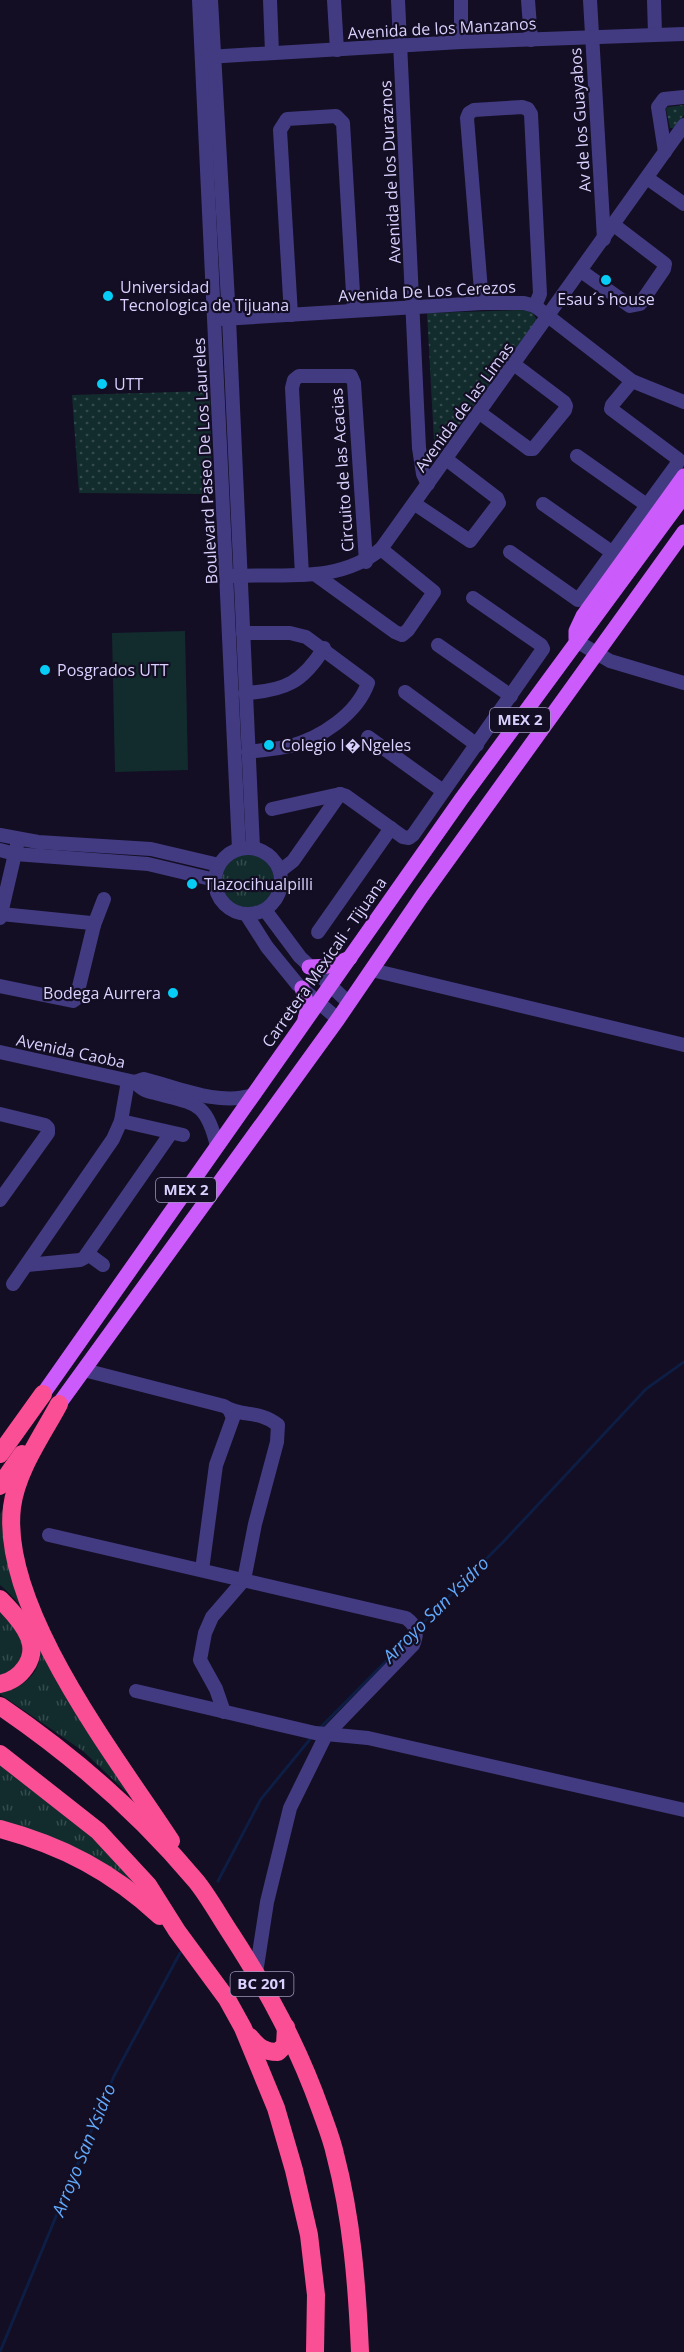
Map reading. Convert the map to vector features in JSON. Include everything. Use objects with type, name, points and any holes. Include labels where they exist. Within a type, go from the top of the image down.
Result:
[{"type":"highway","points":[[0,1444],[51,1399]]},
{"type":"highway","points":[[51,1399],[14,1498],[11,1539],[18,1575],[36,1622],[83,1710],[198,1883]]},
{"type":"highway","name":"Carretera Mexicali - Tijuana","points":[[0,1454],[51,1399]]},
{"type":"highway","name":"Carretera Mexicali - Tijuana","points":[[0,1485],[51,1399]]},
{"type":"highway","points":[[0,1599],[23,1627],[31,1644],[29,1659],[22,1673],[10,1682],[0,1684]]},
{"type":"highway","name":"BC 201","points":[[0,1706],[46,1737],[114,1795],[170,1851],[198,1883],[256,1973],[305,2067],[335,2151],[347,2206],[356,2273],[360,2352]]},
{"type":"highway","name":"BC 201","points":[[0,1754],[98,1831],[148,1885],[177,1931],[227,1999],[243,2028],[276,2108],[294,2170],[309,2235],[316,2295],[315,2352]]},
{"type":"highway","points":[[0,1829],[71,1854],[98,1867],[138,1895],[177,1931]]},
{"type":"highway","points":[[243,2028],[257,2046],[267,2052],[278,2052],[285,2044],[286,2027]]},
{"type":"main road","points":[[578,642],[575,637],[576,631],[583,615],[684,476]]},
{"type":"main road","name":"Carretera Mexicali - Tijuana","points":[[51,1399],[217,1146],[437,833],[684,496]]},
{"type":"main road","name":"Carretera Mexicali - Tijuana","points":[[51,1399],[84,1370],[349,1003],[407,918],[684,532]]},
{"type":"main road","points":[[407,918],[401,908],[402,903],[437,849],[439,840],[437,833]]},
{"type":"main road","points":[[309,967],[331,966],[352,956]]},
{"type":"main road","points":[[302,988],[308,1007],[304,1024]]},
{"type":"street","name":"Boulevard Paseo De Los Laureles","points":[[199,0],[208,57],[229,319],[234,576],[246,849]]},
{"type":"street","name":"Boulevard Paseo De Los Laureles","points":[[211,0],[208,57],[213,320],[234,576],[243,633],[248,752],[246,849]]},
{"type":"street","points":[[270,0],[272,53]]},
{"type":"street","points":[[334,0],[337,50]]},
{"type":"street","name":"Avenida de los Duraznos","points":[[398,0],[419,448],[423,474],[428,484]]},
{"type":"street","points":[[461,0],[461,42]]},
{"type":"street","points":[[528,0],[531,39]]},
{"type":"street","name":"Av de los Guayabos","points":[[590,0],[604,239]]},
{"type":"street","points":[[654,0],[655,34]]},
{"type":"street","name":"Avenida de los Manzanos","points":[[208,57],[461,42],[684,34]]},
{"type":"street","points":[[665,152],[658,107],[664,99],[684,97]]},
{"type":"street","points":[[482,303],[469,112],[522,107],[528,109],[531,114],[540,294],[535,306]]},
{"type":"street","points":[[291,315],[280,129],[282,123],[287,119],[336,116],[341,118],[343,123],[354,310]]},
{"type":"street","name":"Avenida de las Limas","points":[[234,576],[309,575],[337,572],[366,562],[381,549],[683,130]]},
{"type":"street","points":[[647,178],[684,204]]},
{"type":"street","points":[[581,271],[630,306],[640,304],[664,269],[665,264],[614,225]]},
{"type":"street","name":"Avenida De Los Cerezos","points":[[213,320],[482,303],[524,303],[535,306],[632,381],[684,402]]},
{"type":"street","points":[[480,413],[529,449],[533,449],[565,410],[564,402],[515,365]]},
{"type":"street","name":"Circuito de las Acacias","points":[[309,575],[292,388],[299,376],[351,376],[354,383],[366,562]]},
{"type":"street","points":[[510,552],[578,600],[648,506],[677,464],[678,459],[611,409],[632,381]]},
{"type":"street","points":[[578,456],[648,506]]},
{"type":"street","points":[[415,504],[470,540],[499,503],[497,498],[446,459]]},
{"type":"street","points":[[543,504],[614,553]]},
{"type":"street","points":[[309,575],[395,632],[402,634],[408,630],[434,592],[381,549]]},
{"type":"street","points":[[272,809],[340,794],[409,838],[543,650],[541,645],[474,597]]},
{"type":"street","points":[[243,633],[299,634],[324,648],[368,683],[366,690],[351,710],[324,732],[291,746],[248,752]]},
{"type":"street","points":[[578,642],[610,661],[684,683]]},
{"type":"street","points":[[438,645],[512,696]]},
{"type":"street","points":[[246,693],[268,692],[285,688],[302,677],[324,648]]},
{"type":"street","points":[[405,692],[477,745]]},
{"type":"street","points":[[368,737],[443,791]]},
{"type":"street","points":[[280,871],[293,861],[340,794]]},
{"type":"street","points":[[318,932],[391,828]]},
{"type":"street","points":[[0,835],[16,847],[148,864],[215,880]]},
{"type":"street","points":[[0,850],[16,847],[151,849],[219,865]]},
{"type":"street","points":[[16,847],[1,916],[90,923],[94,926]]},
{"type":"street","points":[[246,849],[270,856],[280,871],[280,889],[277,897],[265,910],[246,914],[227,907],[220,900],[215,880],[219,865],[227,855],[246,849]]},
{"type":"street","points":[[0,986],[73,1002],[76,999],[94,926],[104,898]]},
{"type":"street","points":[[265,910],[281,934],[309,967],[349,1003]]},
{"type":"street","points":[[246,914],[267,947],[302,988],[338,1018]]},
{"type":"street","points":[[372,970],[684,1045]]},
{"type":"street","name":"Avenida Caoba","points":[[0,1052],[132,1082]]},
{"type":"street","points":[[132,1082],[144,1079],[230,1100],[254,1095]]},
{"type":"street","points":[[13,1284],[113,1139],[121,1121],[132,1082]]},
{"type":"street","points":[[132,1082],[142,1090],[196,1103],[203,1110],[213,1128],[217,1146]]},
{"type":"street","points":[[0,1114],[45,1125],[48,1128],[48,1133],[6,1183],[0,1200]]},
{"type":"street","points":[[27,1265],[80,1260],[88,1254],[177,1134],[121,1121]]},
{"type":"street","points":[[88,1254],[103,1265]]},
{"type":"street","points":[[84,1370],[224,1406],[230,1411],[233,1418],[216,1465],[202,1570]]},
{"type":"street","points":[[224,1712],[216,1689],[200,1660],[205,1633],[212,1617],[244,1580],[255,1524],[277,1442],[278,1425],[270,1418],[230,1411]]},
{"type":"street","points":[[49,1535],[406,1618],[413,1624],[417,1635],[413,1645],[326,1735],[290,1808],[267,1902],[256,1973]]},
{"type":"street","points":[[136,1691],[326,1735],[368,1738],[684,1810]]},
{"type":"green space","points":[[684,105],[684,115],[674,128],[670,128],[666,109]]},
{"type":"green space","points":[[523,310],[532,312],[537,320],[448,441],[445,444],[434,441],[427,313]]},
{"type":"green space","points":[[210,391],[212,494],[79,493],[72,395]]},
{"type":"green space","points":[[185,631],[188,770],[115,772],[112,633]]},
{"type":"green space","points":[[247,854],[257,856],[266,862],[272,871],[274,881],[272,891],[266,900],[257,906],[247,908],[237,906],[228,900],[222,891],[220,881],[222,871],[228,862],[237,856]]},
{"type":"green space","points":[[13,1492],[15,1579],[143,1808],[83,1751],[0,1694],[26,1681],[36,1670],[40,1657],[35,1630],[28,1617],[0,1585],[0,1514]]},
{"type":"green space","points":[[0,1605],[27,1648],[18,1668],[0,1676]]},
{"type":"green space","points":[[0,1762],[89,1835],[136,1885],[88,1855],[0,1823]]},
{"type":"waterway","name":"Arroyo San Ysidro","points":[[418,1628],[505,1540],[646,1389],[684,1362]]},
{"type":"waterway","name":"Arroyo San Ysidro","points":[[320,1728],[410,1637]]},
{"type":"waterway","name":"Arroyo San Ysidro","points":[[218,1881],[261,1799],[311,1738]]},
{"type":"waterway","name":"Arroyo San Ysidro","points":[[0,2352],[114,2076],[180,1953]]},
{"type":"place","name":"Esau´s house","points":[[606,280]]},
{"type":"place","name":"Universidad Tecnologica de Tijuana","points":[[108,296]]},
{"type":"place","name":"UTT","points":[[102,384]]},
{"type":"place","name":"Posgrados UTT","points":[[45,670]]},
{"type":"place","name":"Colegio I�Ngeles","points":[[269,745]]},
{"type":"place","name":"Tlazocihualpilli","points":[[192,884]]},
{"type":"place","name":"Bodega Aurrera","points":[[173,993]]}]
